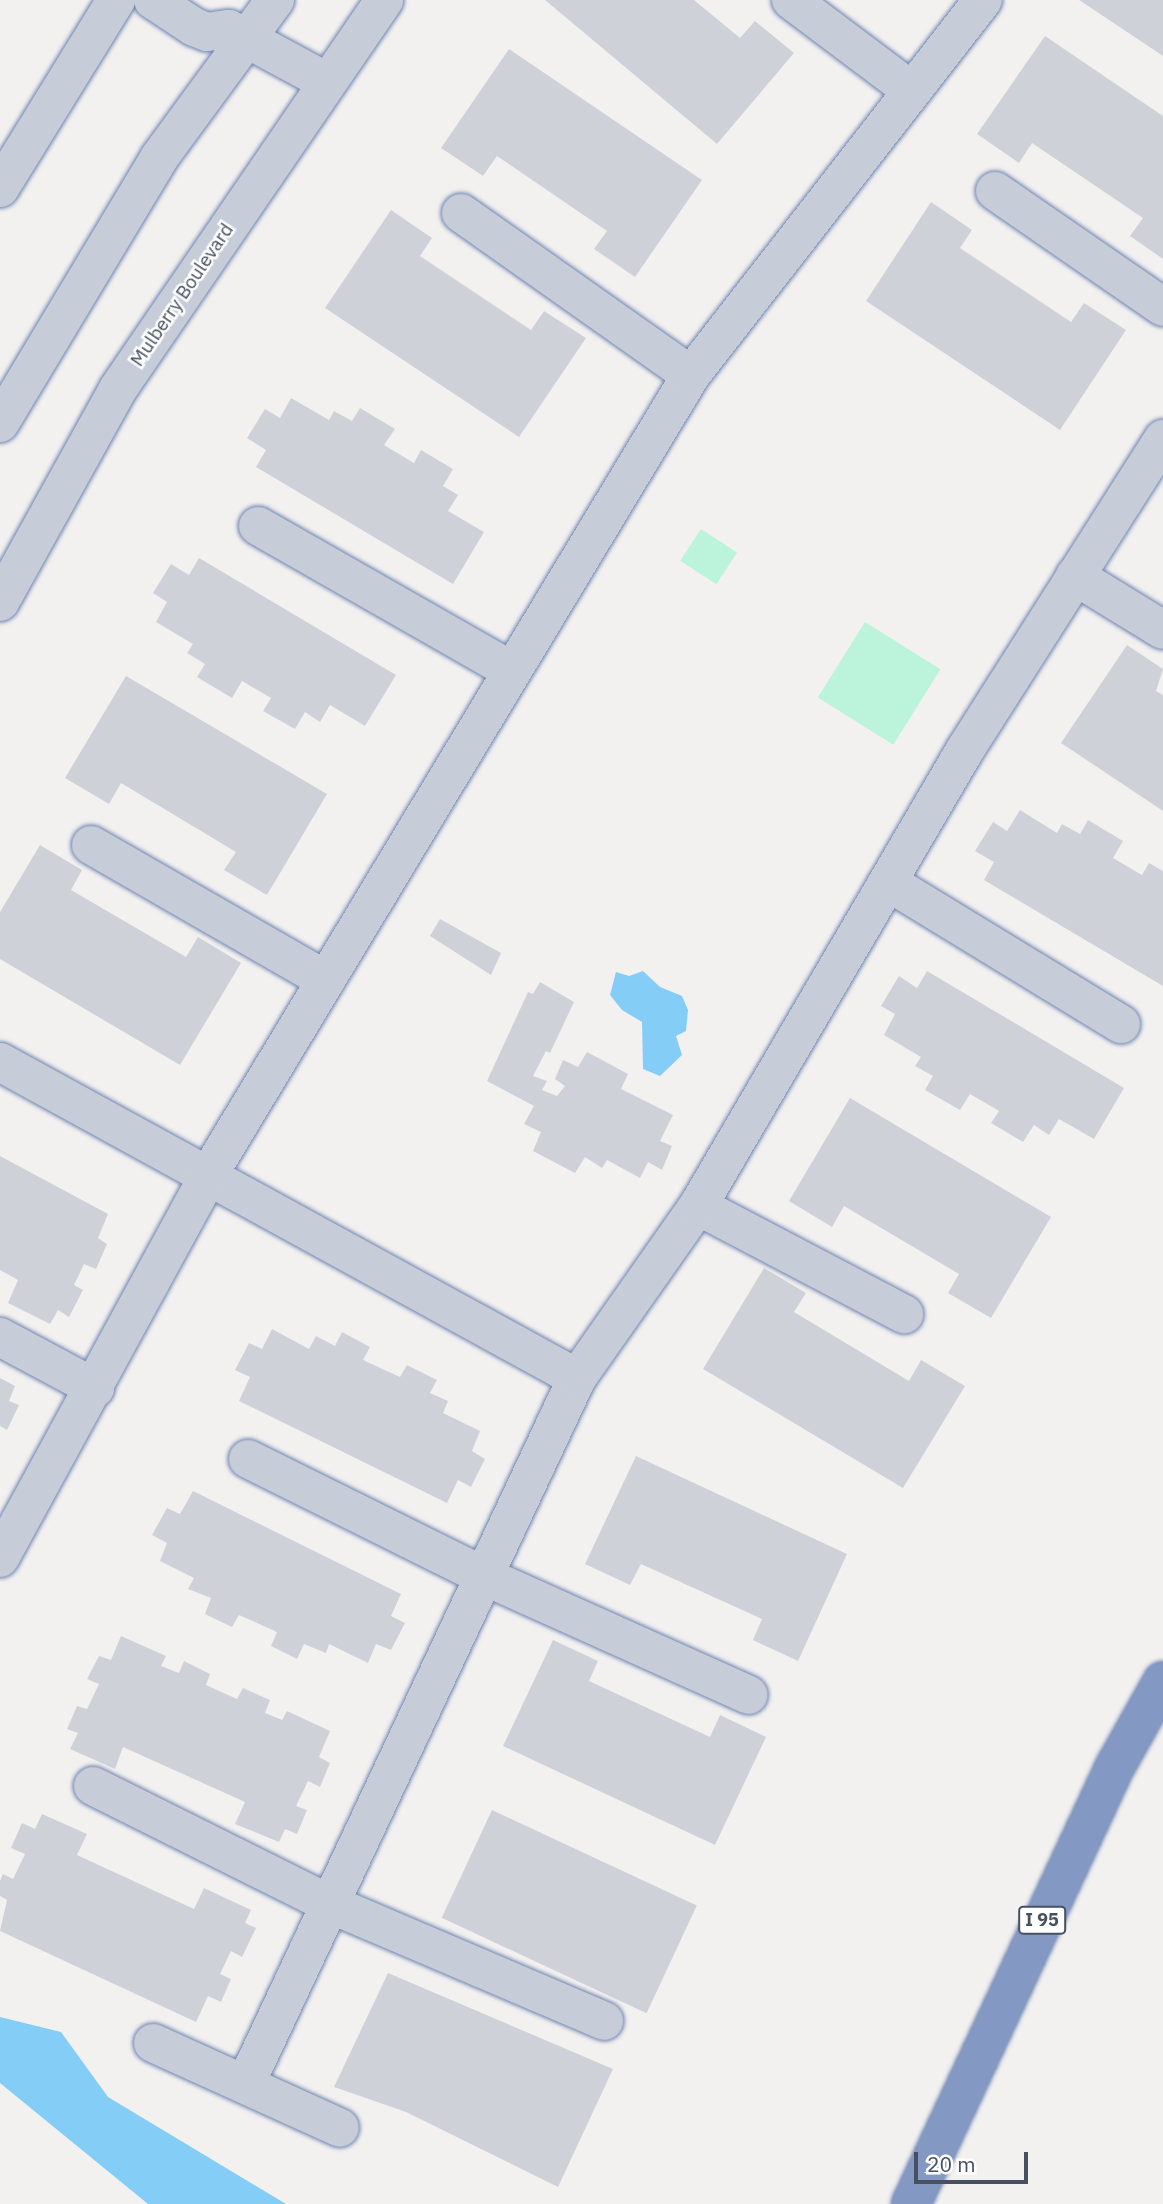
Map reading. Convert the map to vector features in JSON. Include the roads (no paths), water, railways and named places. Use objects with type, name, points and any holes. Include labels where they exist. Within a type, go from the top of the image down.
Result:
[{"type":"highway","name":"I 95","points":[[911,2204],[927,2162],[1116,1766],[1163,1681]]},
{"type":"highway","points":[[888,2204],[927,2162]]},
{"type":"street","points":[[0,188],[116,0]]},
{"type":"street","points":[[153,0],[194,27],[207,32],[275,0]]},
{"type":"street","name":"Mulberry Boulevard","points":[[0,602],[118,389],[384,0]]},
{"type":"street","points":[[791,0],[912,91]]},
{"type":"street","points":[[0,1558],[95,1388],[209,1174],[691,375],[983,0]]},
{"type":"street","points":[[230,22],[327,82]]},
{"type":"street","points":[[0,423],[159,158],[230,22]]},
{"type":"street","points":[[995,191],[1163,307]]},
{"type":"street","points":[[461,214],[691,375]]},
{"type":"street","points":[[246,2083],[577,1378],[698,1206],[888,882],[1075,576],[1163,439]]},
{"type":"street","points":[[258,526],[512,671]]},
{"type":"street","points":[[1075,576],[1163,630]]},
{"type":"street","points":[[92,845],[326,980]]},
{"type":"street","points":[[888,882],[1121,1024]]},
{"type":"street","points":[[0,1062],[209,1174],[577,1378]]},
{"type":"street","points":[[698,1206],[904,1314]]},
{"type":"street","points":[[0,1337],[95,1388]]},
{"type":"street","points":[[248,1459],[484,1576],[749,1695]]},
{"type":"street","points":[[93,1786],[330,1904],[604,2021]]},
{"type":"street","points":[[153,2043],[340,2128]]},
{"type":"water","points":[[643,971],[660,987],[682,996],[688,1010],[686,1031],[676,1036],[682,1055],[660,1076],[643,1069],[642,1022],[622,1010],[610,995],[616,972],[629,976]]},
{"type":"water","points":[[0,2017],[61,2032],[108,2097],[286,2204],[148,2204],[0,2083]]}]
